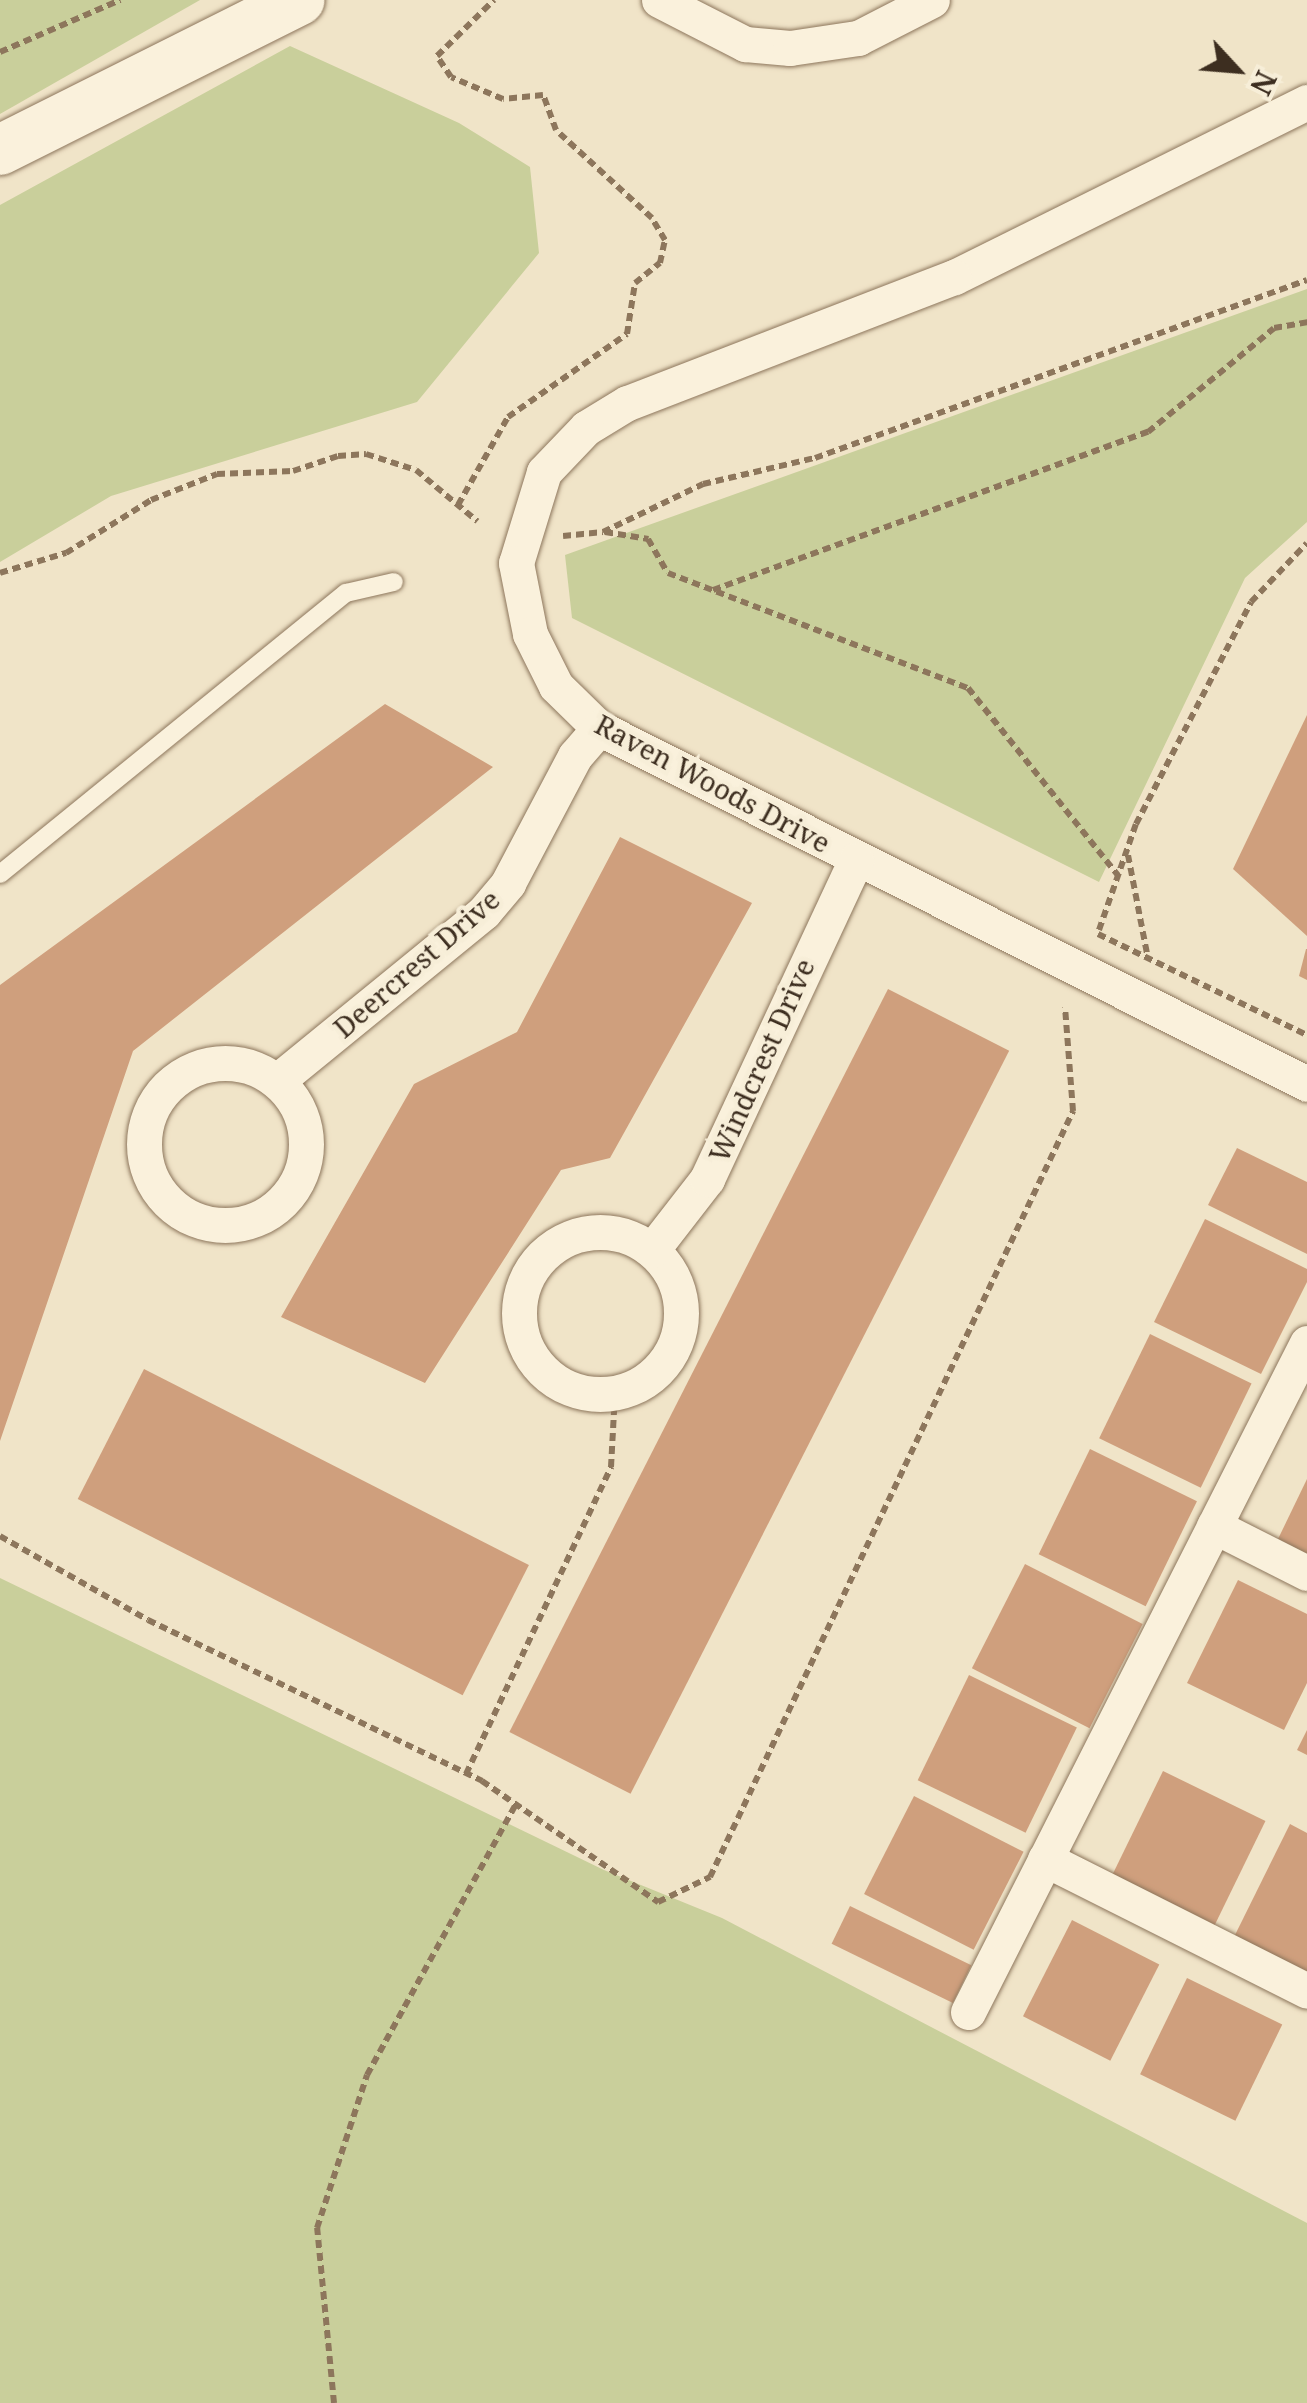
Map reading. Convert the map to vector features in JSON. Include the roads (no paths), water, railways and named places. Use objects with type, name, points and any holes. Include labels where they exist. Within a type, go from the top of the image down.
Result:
[{"type":"street","points":[[0,150],[299,0]]},
{"type":"street","points":[[658,0],[746,44],[790,48],[858,38],[932,0]]},
{"type":"street","name":"Raven Woods Drive","points":[[1307,102],[954,278],[674,384],[586,428],[556,456],[532,498],[520,534],[516,590],[556,686],[599,728],[1307,1084]]},
{"type":"street","name":"Deercrest Drive","points":[[278,1081],[484,912],[508,883],[575,756],[599,728]]},
{"type":"street","name":"Windcrest Drive","points":[[652,1250],[707,1179],[856,860]]},
{"type":"street","points":[[226,1062],[278,1081],[305,1125],[300,1177],[286,1199],[253,1220],[214,1225],[168,1202],[144,1153],[156,1100],[199,1067],[226,1062]]},
{"type":"street","points":[[601,1231],[652,1250],[679,1294],[678,1333],[660,1368],[615,1393],[576,1390],[542,1371],[526,1348],[520,1294],[550,1249],[574,1236],[601,1231]]},
{"type":"street","points":[[968,2012],[1307,1343]]},
{"type":"street","points":[[1214,1526],[1307,1572]]},
{"type":"street","points":[[1046,1859],[1307,1991]]},
{"type":"lane","points":[[0,874],[346,593],[394,582]]}]
